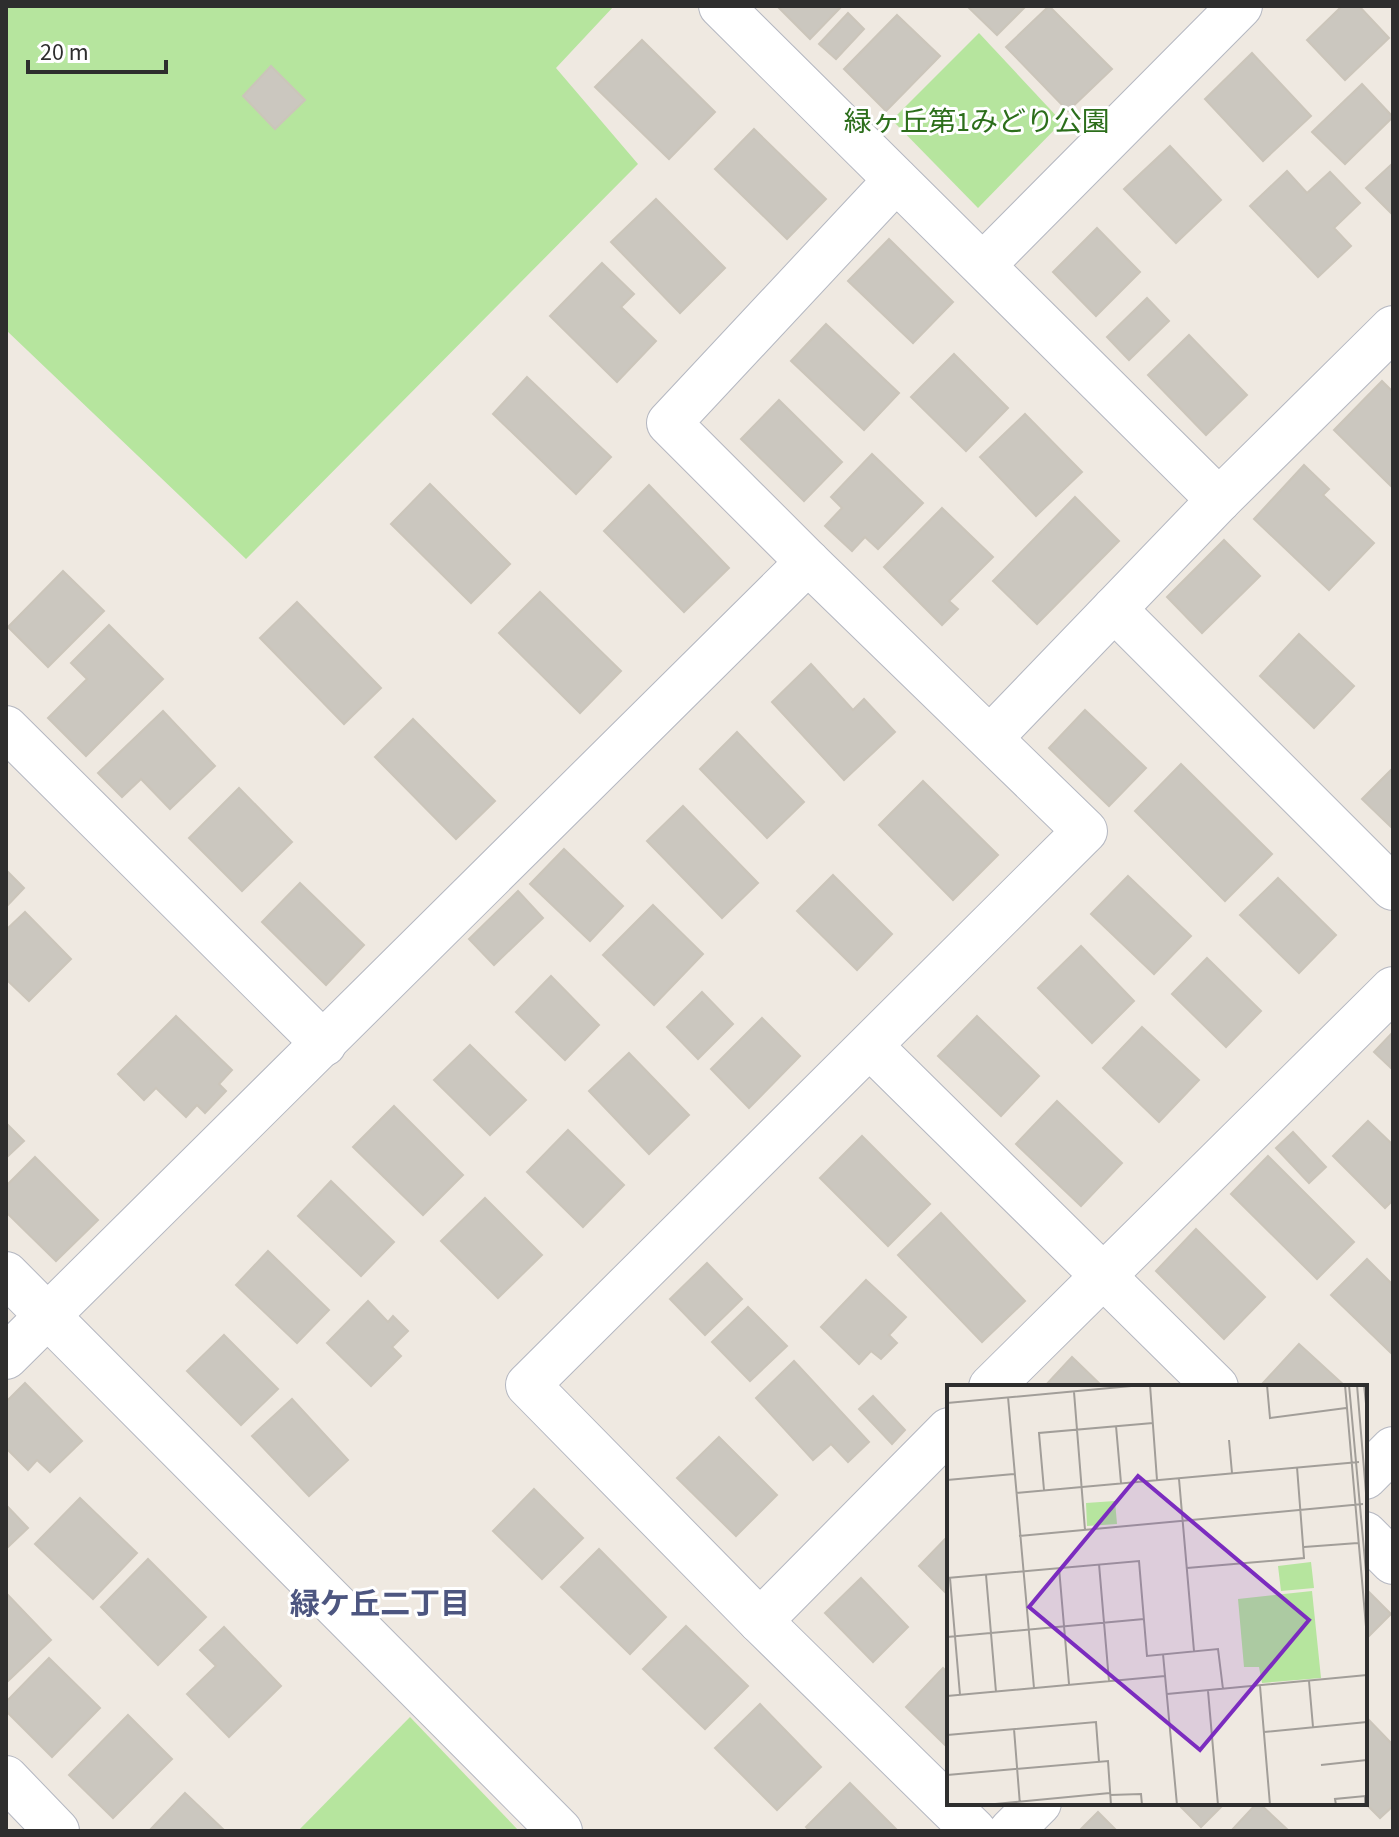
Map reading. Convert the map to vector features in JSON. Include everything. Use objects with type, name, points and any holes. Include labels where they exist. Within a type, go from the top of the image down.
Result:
[{"type":"street","points":[[721,6],[1219,500]]},
{"type":"street","points":[[983,265],[1240,6]]},
{"type":"street","points":[[896,180],[669,423],[1085,831],[528,1385],[760,1621],[947,1805]]},
{"type":"street","points":[[990,738],[1219,500],[1393,328]]},
{"type":"street","points":[[6,1357],[808,562]]},
{"type":"street","points":[[1114,609],[1393,888]]},
{"type":"street","points":[[6,728],[324,1044]]},
{"type":"street","points":[[993,1385],[1393,989]]},
{"type":"street","points":[[871,1047],[1214,1385]]},
{"type":"street","points":[[6,1274],[560,1831]]},
{"type":"street","points":[[760,1621],[947,1432]]},
{"type":"street","points":[[1367,1475],[1393,1449]]},
{"type":"street","points":[[1367,1536],[1393,1562]]},
{"type":"street","points":[[6,1778],[57,1831]]},
{"type":"street","points":[[948,1805],[974,1831]]},
{"type":"street","points":[[1011,1831],[1037,1805]]},
{"type":"green space","points":[[6,6],[614,6],[556,68],[638,164],[246,559],[6,330]]},
{"type":"green space","name":"緑ヶ丘第1みどり公園","points":[[979,33],[1062,122],[978,208],[892,120]]},
{"type":"green space","points":[[410,1717],[519,1831],[298,1831]]},
{"type":"building","points":[[777,6],[842,6],[810,39]]},
{"type":"building","points":[[967,6],[1026,6],[997,35]]},
{"type":"building","points":[[1049,6],[1112,69],[1068,111],[1006,47]]},
{"type":"building","points":[[1342,6],[1359,6],[1389,38],[1345,80],[1307,40]]},
{"type":"building","points":[[848,13],[864,29],[836,59],[819,44]]},
{"type":"building","points":[[897,15],[940,56],[886,111],[844,69]]},
{"type":"building","points":[[642,40],[715,112],[669,159],[595,87]]},
{"type":"building","points":[[1252,53],[1311,116],[1263,161],[1205,99]]},
{"type":"building","points":[[271,66],[305,100],[275,129],[243,96]]},
{"type":"building","points":[[1362,84],[1393,117],[1345,164],[1312,132]]},
{"type":"building","points":[[754,129],[826,199],[787,239],[715,169]]},
{"type":"building","points":[[1170,146],[1221,200],[1176,243],[1124,189]]},
{"type":"building","points":[[1393,163],[1393,215],[1366,188]]},
{"type":"building","points":[[1287,171],[1307,193],[1330,172],[1360,203],[1334,228],[1351,246],[1318,277],[1250,206]]},
{"type":"building","points":[[656,199],[725,268],[680,313],[611,242]]},
{"type":"building","points":[[1097,228],[1140,272],[1096,316],[1053,272]]},
{"type":"building","points":[[889,239],[953,302],[913,343],[848,281]]},
{"type":"building","points":[[602,263],[634,294],[621,307],[656,341],[617,382],[550,316]]},
{"type":"building","points":[[1147,298],[1169,321],[1129,360],[1107,337]]},
{"type":"building","points":[[826,324],[899,393],[864,430],[791,361]]},
{"type":"building","points":[[1189,335],[1247,395],[1206,435],[1148,375]]},
{"type":"building","points":[[954,354],[1008,408],[966,451],[911,397]]},
{"type":"building","points":[[527,377],[611,457],[576,494],[493,414]]},
{"type":"building","points":[[1382,381],[1393,392],[1393,488],[1334,430]]},
{"type":"building","points":[[779,400],[842,462],[804,501],[741,439]]},
{"type":"building","points":[[1025,414],[1082,472],[1036,516],[980,457]]},
{"type":"building","points":[[872,454],[923,503],[878,549],[865,537],[852,551],[825,526],[842,508],[831,497]]},
{"type":"building","points":[[1304,465],[1329,489],[1323,495],[1374,543],[1329,590],[1254,519]]},
{"type":"building","points":[[430,484],[510,564],[471,603],[391,524]]},
{"type":"building","points":[[649,485],[729,568],[684,612],[604,531]]},
{"type":"building","points":[[1075,497],[1119,541],[1037,624],[993,581]]},
{"type":"building","points":[[942,508],[993,557],[949,601],[958,609],[942,625],[884,567]]},
{"type":"building","points":[[1224,540],[1260,576],[1202,633],[1167,597]]},
{"type":"building","points":[[63,571],[104,611],[48,667],[8,627]]},
{"type":"building","points":[[540,592],[621,671],[580,713],[499,633]]},
{"type":"building","points":[[297,602],[381,688],[344,724],[260,638]]},
{"type":"building","points":[[109,625],[163,679],[86,756],[48,718],[87,679],[71,663]]},
{"type":"building","points":[[1299,634],[1354,686],[1314,728],[1260,676]]},
{"type":"building","points":[[811,664],[853,710],[864,699],[895,732],[844,780],[772,702]]},
{"type":"building","points":[[1085,710],[1146,768],[1109,806],[1049,748]]},
{"type":"building","points":[[163,711],[215,766],[170,809],[141,779],[122,797],[98,773]]},
{"type":"building","points":[[413,719],[495,801],[456,839],[375,757]]},
{"type":"building","points":[[737,732],[804,802],[767,838],[700,769]]},
{"type":"building","points":[[1181,764],[1272,854],[1225,901],[1135,811]]},
{"type":"building","points":[[1393,768],[1393,829],[1362,799]]},
{"type":"building","points":[[923,781],[998,855],[953,900],[879,825]]},
{"type":"building","points":[[239,788],[292,842],[242,891],[189,838]]},
{"type":"building","points":[[683,806],[758,883],[722,918],[647,841]]},
{"type":"building","points":[[564,849],[623,906],[590,941],[530,884]]},
{"type":"building","points":[[6,870],[24,888],[6,907]]},
{"type":"building","points":[[833,875],[892,934],[857,970],[797,911]]},
{"type":"building","points":[[1128,876],[1191,936],[1154,974],[1091,914]]},
{"type":"building","points":[[1278,878],[1336,935],[1299,973],[1240,915]]},
{"type":"building","points":[[300,883],[364,945],[326,985],[262,922]]},
{"type":"building","points":[[518,891],[543,918],[494,965],[469,939]]},
{"type":"building","points":[[653,905],[703,954],[654,1005],[603,955]]},
{"type":"building","points":[[25,912],[71,959],[29,1001],[6,979],[6,930]]},
{"type":"building","points":[[1081,946],[1134,1001],[1092,1043],[1038,988]]},
{"type":"building","points":[[1207,958],[1261,1011],[1226,1047],[1172,994]]},
{"type":"building","points":[[551,976],[599,1025],[565,1060],[516,1012]]},
{"type":"building","points":[[702,992],[733,1024],[698,1059],[667,1027]]},
{"type":"building","points":[[176,1016],[232,1070],[219,1084],[226,1091],[205,1113],[197,1105],[186,1117],[156,1088],[144,1100],[118,1074]]},
{"type":"building","points":[[977,1016],[1039,1076],[1001,1116],[938,1056]]},
{"type":"building","points":[[762,1018],[800,1056],[749,1108],[711,1069]]},
{"type":"building","points":[[1142,1027],[1199,1080],[1159,1122],[1103,1068]]},
{"type":"building","points":[[1393,1032],[1393,1070],[1374,1052]]},
{"type":"building","points":[[470,1045],[526,1100],[490,1135],[434,1080]]},
{"type":"building","points":[[629,1053],[689,1115],[649,1154],[589,1091]]},
{"type":"building","points":[[1057,1101],[1122,1163],[1081,1206],[1016,1144]]},
{"type":"building","points":[[394,1106],[463,1175],[423,1215],[353,1147]]},
{"type":"building","points":[[1368,1121],[1393,1145],[1393,1200],[1385,1208],[1333,1156]]},
{"type":"building","points":[[6,1123],[24,1141],[6,1158]]},
{"type":"building","points":[[568,1130],[624,1185],[583,1227],[527,1172]]},
{"type":"building","points":[[1293,1132],[1326,1167],[1309,1183],[1276,1148]]},
{"type":"building","points":[[862,1136],[930,1204],[888,1246],[820,1178]]},
{"type":"building","points":[[1268,1156],[1354,1242],[1317,1279],[1231,1194]]},
{"type":"building","points":[[35,1157],[98,1220],[56,1261],[6,1212],[6,1186]]},
{"type":"building","points":[[331,1181],[394,1242],[361,1276],[298,1216]]},
{"type":"building","points":[[485,1198],[542,1255],[498,1298],[441,1241]]},
{"type":"building","points":[[941,1213],[1025,1301],[982,1342],[898,1255]]},
{"type":"building","points":[[1196,1229],[1265,1297],[1224,1339],[1156,1271]]},
{"type":"building","points":[[268,1251],[329,1310],[297,1343],[236,1285]]},
{"type":"building","points":[[1367,1259],[1393,1285],[1393,1355],[1331,1295]]},
{"type":"building","points":[[707,1263],[742,1299],[705,1335],[670,1299]]},
{"type":"building","points":[[866,1280],[906,1317],[889,1335],[897,1343],[881,1359],[871,1351],[859,1364],[821,1327]]},
{"type":"building","points":[[368,1301],[388,1322],[393,1316],[408,1331],[392,1347],[401,1356],[371,1386],[327,1343]]},
{"type":"building","points":[[748,1307],[787,1346],[750,1381],[712,1342]]},
{"type":"building","points":[[224,1335],[278,1389],[241,1425],[187,1371]]},
{"type":"building","points":[[1299,1344],[1344,1385],[1265,1385],[1263,1383]]},
{"type":"building","points":[[1072,1357],[1101,1385],[1046,1385]]},
{"type":"building","points":[[794,1361],[869,1442],[848,1462],[831,1444],[813,1460],[756,1398]]},
{"type":"building","points":[[25,1383],[82,1441],[50,1472],[37,1460],[28,1470],[6,1448],[6,1402]]},
{"type":"building","points":[[873,1396],[905,1430],[892,1444],[859,1409]]},
{"type":"building","points":[[292,1399],[348,1460],[309,1496],[252,1436]]},
{"type":"building","points":[[719,1437],[777,1495],[736,1536],[677,1478]]},
{"type":"building","points":[[534,1489],[583,1538],[542,1579],[493,1531]]},
{"type":"building","points":[[80,1498],[137,1553],[93,1599],[35,1544]]},
{"type":"building","points":[[6,1505],[28,1528],[6,1549]]},
{"type":"building","points":[[947,1537],[947,1594],[919,1566]]},
{"type":"building","points":[[599,1549],[666,1617],[630,1654],[561,1587]]},
{"type":"building","points":[[148,1559],[206,1617],[158,1665],[101,1607]]},
{"type":"building","points":[[861,1578],[908,1627],[873,1662],[825,1613]]},
{"type":"building","points":[[1369,1592],[1391,1614],[1367,1638]]},
{"type":"building","points":[[6,1593],[51,1640],[8,1681],[6,1680]]},
{"type":"building","points":[[686,1626],[748,1686],[705,1729],[643,1669]]},
{"type":"building","points":[[224,1627],[281,1686],[229,1737],[187,1694],[216,1666],[200,1650]]},
{"type":"building","points":[[49,1658],[100,1708],[52,1757],[6,1711],[6,1702]]},
{"type":"building","points":[[943,1668],[947,1672],[947,1747],[906,1707]]},
{"type":"building","points":[[760,1704],[821,1767],[777,1810],[715,1748]]},
{"type":"building","points":[[128,1715],[172,1759],[113,1818],[69,1775]]},
{"type":"building","points":[[1367,1718],[1393,1745],[1393,1806],[1380,1818],[1367,1805]]},
{"type":"building","points":[[850,1783],[898,1831],[810,1831],[806,1827]]},
{"type":"building","points":[[185,1793],[225,1831],[149,1831]]},
{"type":"building","points":[[1179,1805],[1223,1805],[1201,1827]]},
{"type":"building","points":[[1255,1805],[1261,1805],[1289,1831],[1231,1831]]},
{"type":"building","points":[[1098,1812],[1117,1831],[1079,1831]]},
{"type":"district","name":"緑ケ丘二丁目","points":[[380,1604]]}]
